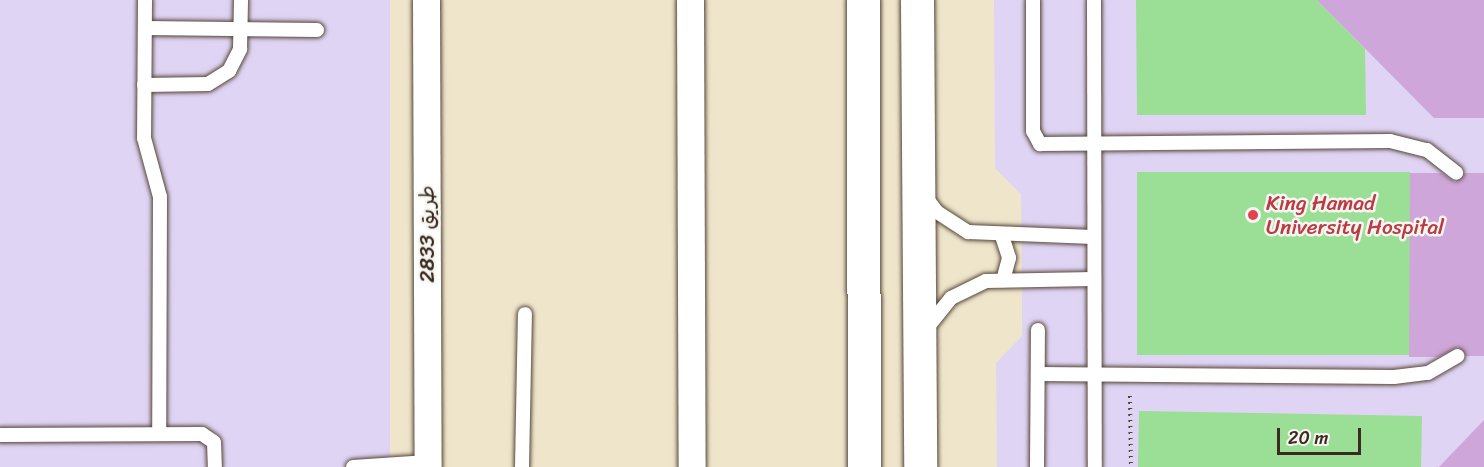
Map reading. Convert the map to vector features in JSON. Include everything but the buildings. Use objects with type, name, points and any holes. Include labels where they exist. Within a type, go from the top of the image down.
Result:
[{"type":"street","name":"طريق 2833","points":[[426,0],[428,464]]},
{"type":"street","points":[[690,0],[692,467]]},
{"type":"street","points":[[863,0],[864,467]]},
{"type":"street","points":[[917,0],[920,467]]},
{"type":"lane","points":[[145,0],[144,148],[160,197],[159,434]]},
{"type":"lane","points":[[144,85],[195,86],[219,79],[236,60],[241,29],[241,0]]},
{"type":"lane","points":[[1033,0],[1033,136],[1046,145],[1390,141],[1427,150],[1456,173]]},
{"type":"lane","points":[[1094,0],[1092,145],[1095,467]]},
{"type":"lane","points":[[145,28],[317,30]]},
{"type":"lane","points":[[918,181],[952,224],[1002,236],[1093,237]]},
{"type":"lane","points":[[1002,236],[1009,258],[1003,280]]},
{"type":"lane","points":[[919,348],[926,329],[951,298],[968,288],[1003,280],[1093,279]]},
{"type":"lane","points":[[522,467],[525,314]]},
{"type":"lane","points":[[1037,467],[1038,330]]},
{"type":"lane","points":[[1038,374],[1411,376],[1457,356]]},
{"type":"lane","points":[[0,435],[207,435],[214,442],[215,467]]},
{"type":"lane","points":[[352,467],[428,464]]},
{"type":"path","points":[[1130,375],[1131,467]]},
{"type":"shaded area","points":[[0,0],[390,0],[390,467],[0,467]]},
{"type":"shaded area","name":"King Hamad University Hospital","points":[[994,0],[1484,0],[1484,467],[997,467],[996,363],[1022,336],[1022,279],[1021,194],[995,168]]},
{"type":"green space","points":[[1136,0],[1317,0],[1365,49],[1366,115],[1137,115]]},
{"type":"green space","points":[[1137,172],[1410,172],[1410,355],[1137,355]]},
{"type":"green space","points":[[1139,411],[1422,416],[1421,467],[1138,467]]},
{"type":"place","name":"King Hamad University Hospital","points":[[1253,215]]}]
